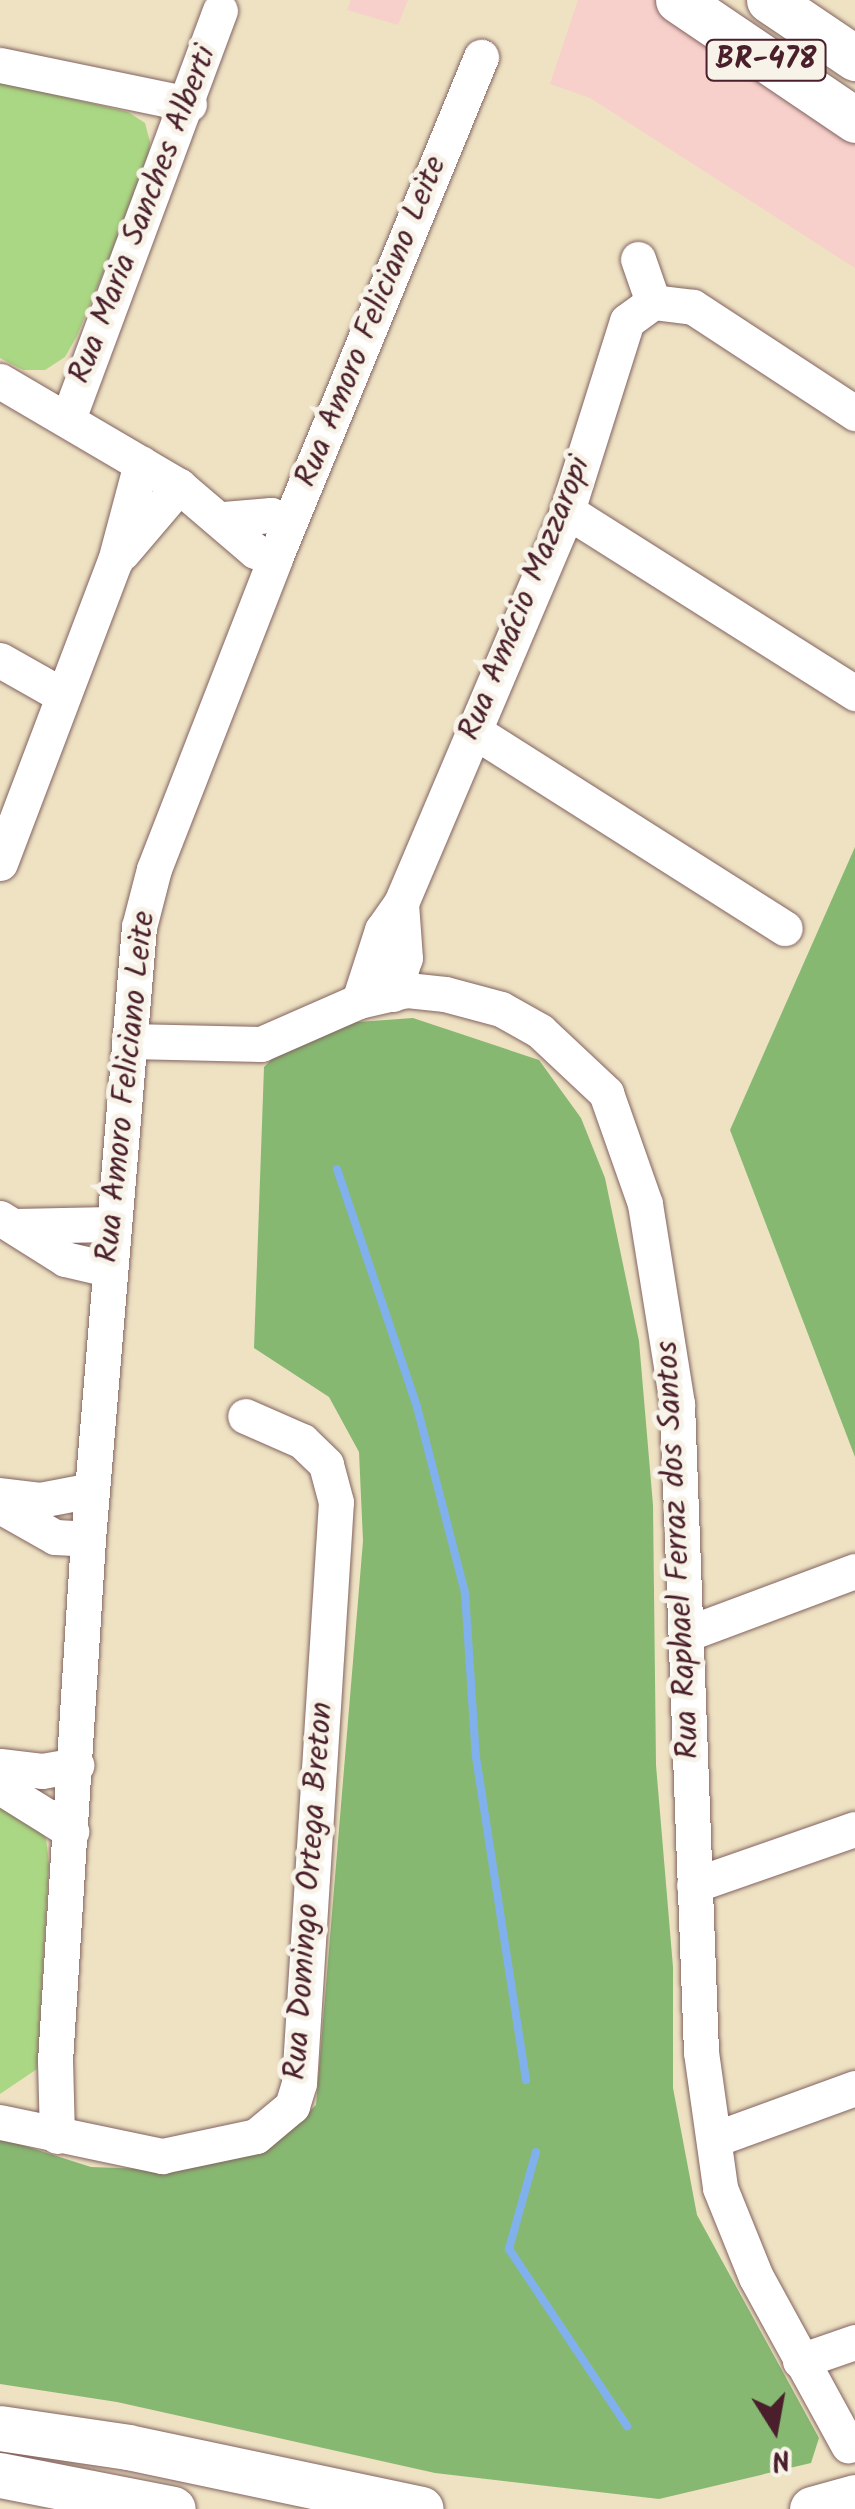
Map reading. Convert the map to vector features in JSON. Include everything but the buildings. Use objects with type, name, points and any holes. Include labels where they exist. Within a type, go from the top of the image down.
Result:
[{"type":"main road","name":"BR-478","points":[[678,0],[855,120]]},
{"type":"main road","name":"BR-478","points":[[769,0],[855,58]]},
{"type":"main road","points":[[0,2428],[128,2447],[421,2509]]},
{"type":"main road","points":[[0,2475],[174,2509]]},
{"type":"main road","points":[[812,2509],[855,2497]]},
{"type":"street","name":"Rua Maria Sanches Alberti","points":[[68,418],[189,104],[220,10]]},
{"type":"street","name":"Rua Amoro Feliciano Leite","points":[[58,2136],[55,2061],[88,1539],[139,926],[154,869],[275,558],[481,57]]},
{"type":"street","points":[[0,65],[189,104]]},
{"type":"street","points":[[638,259],[652,302],[693,307],[855,413]]},
{"type":"street","name":"Rua Amácio Mazzaropi","points":[[385,988],[402,902],[567,511],[627,321],[652,302]]},
{"type":"street","points":[[0,381],[179,486],[224,518],[254,551],[275,558]]},
{"type":"street","points":[[0,864],[60,694],[114,562],[141,463]]},
{"type":"street","points":[[114,562],[179,486]]},
{"type":"street","points":[[567,511],[855,693]]},
{"type":"street","points":[[224,518],[252,513],[289,524]]},
{"type":"street","points":[[0,660],[60,694]]},
{"type":"street","points":[[474,731],[785,928]]},
{"type":"street","name":"Rua Amácio Mazzaropi","points":[[385,988],[382,930],[402,902]]},
{"type":"street","name":"Rua Raphael Ferraz dos Santos","points":[[128,1041],[260,1044],[385,988],[445,994],[501,1009],[574,1058],[606,1094],[624,1133],[644,1204],[677,1404],[689,1632],[701,2052],[720,2188],[800,2361],[848,2444]]},
{"type":"street","points":[[7,1222],[112,1224]]},
{"type":"street","points":[[7,1222],[65,1260],[108,1269]]},
{"type":"street","name":"Rua Domingo Ortega Breton","points":[[5,2123],[162,2156],[256,2136],[284,2118],[299,2082],[336,1502],[326,1464],[302,1441],[244,1416]]},
{"type":"street","points":[[0,1495],[40,1500],[92,1490]]},
{"type":"street","points":[[0,1506],[56,1537],[88,1539]]},
{"type":"street","points":[[689,1632],[855,1571]]},
{"type":"street","points":[[0,1766],[42,1771],[76,1765]]},
{"type":"street","points":[[0,1788],[71,1831]]},
{"type":"street","points":[[694,1885],[855,1829]]},
{"type":"street","points":[[5,2123],[55,2061]]},
{"type":"street","points":[[715,2138],[855,2088]]},
{"type":"street","points":[[800,2361],[855,2342]]},
{"type":"shaded area","points":[[351,0],[408,0],[398,25],[347,10]]},
{"type":"shaded area","points":[[578,0],[659,0],[855,137],[855,268],[590,98],[550,84]]},
{"type":"green space","points":[[0,82],[128,112],[145,123],[150,142],[149,162],[77,336],[65,357],[45,370],[23,370],[0,358]]},
{"type":"green space","points":[[855,847],[855,1457],[730,1130]]},
{"type":"green space","points":[[413,1018],[539,1060],[581,1118],[605,1178],[639,1341],[653,1505],[656,1765],[673,1967],[673,2088],[697,2215],[819,2438],[811,2463],[659,2499],[435,2473],[117,2402],[0,2384],[0,2138],[91,2167],[175,2170],[271,2148],[316,2105],[363,1541],[359,1452],[329,1397],[254,1348],[264,1067],[279,1052],[344,1023]]},
{"type":"green space","points":[[0,1802],[29,1818],[46,1838],[49,1864],[37,2069],[0,2094]]},
{"type":"waterway","points":[[337,1169],[417,1407],[465,1593],[476,1757],[526,2080]]},
{"type":"waterway","points":[[536,2152],[509,2249],[627,2426]]}]
